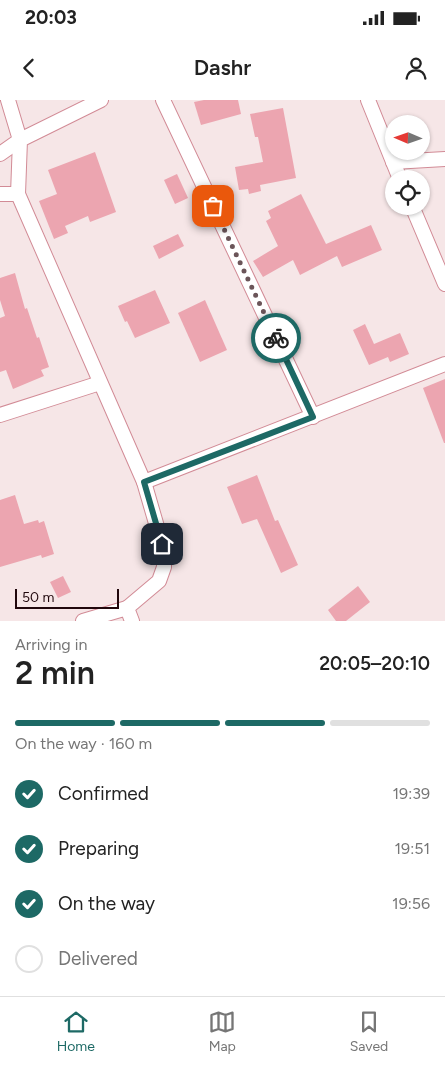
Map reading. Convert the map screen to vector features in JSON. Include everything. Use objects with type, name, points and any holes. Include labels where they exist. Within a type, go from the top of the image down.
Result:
[{"type":"street","points":[[8,100],[20,140],[18,194],[144,482],[164,556],[164,567],[159,581],[130,615],[83,621]]},
{"type":"street","points":[[0,154],[20,140],[102,100]]},
{"type":"street","points":[[163,100],[313,417]]},
{"type":"street","points":[[368,100],[396,170]]},
{"type":"street","points":[[393,162],[445,159]]},
{"type":"street","points":[[0,194],[18,194]]},
{"type":"street","points":[[416,215],[445,284]]},
{"type":"street","points":[[144,482],[445,364]]},
{"type":"street","points":[[0,415],[100,382]]},
{"type":"building","points":[[204,100],[238,100],[241,114],[201,125],[194,102]]},
{"type":"building","points":[[283,108],[296,178],[260,185],[261,191],[249,194],[248,189],[239,190],[235,167],[263,162],[258,137],[255,137],[250,114]]},
{"type":"building","points":[[95,152],[116,212],[90,222],[88,216],[65,226],[68,233],[54,239],[39,201],[57,194],[48,170]]},
{"type":"building","points":[[177,174],[188,198],[175,204],[164,180]]},
{"type":"building","points":[[301,194],[326,244],[371,225],[382,250],[342,267],[337,256],[300,275],[293,260],[263,277],[253,261],[278,246],[266,221],[271,218],[268,211]]},
{"type":"building","points":[[178,234],[184,246],[159,259],[153,246]]},
{"type":"building","points":[[15,273],[25,309],[27,308],[49,367],[41,370],[44,376],[13,389],[6,370],[0,372],[0,318],[5,316],[0,300],[0,278]]},
{"type":"building","points":[[155,290],[170,323],[135,338],[118,306]]},
{"type":"building","points":[[205,300],[227,350],[200,362],[178,313]]},
{"type":"building","points":[[365,324],[374,344],[400,333],[409,354],[390,362],[388,357],[369,365],[353,330]]},
{"type":"building","points":[[445,379],[445,443],[444,443],[423,388]]},
{"type":"building","points":[[257,475],[275,521],[278,520],[298,565],[281,573],[257,519],[242,524],[227,487]]},
{"type":"building","points":[[15,495],[24,524],[38,520],[39,523],[44,521],[54,554],[42,558],[41,555],[0,567],[0,500]]},
{"type":"building","points":[[63,576],[71,592],[58,598],[50,582]]},
{"type":"building","points":[[358,586],[370,602],[346,621],[336,621],[328,610]]},
{"type":"way so far","points":[[213,206],[276,338]]},
{"type":"route","points":[[162,544],[144,482],[313,417],[276,338]]}]
